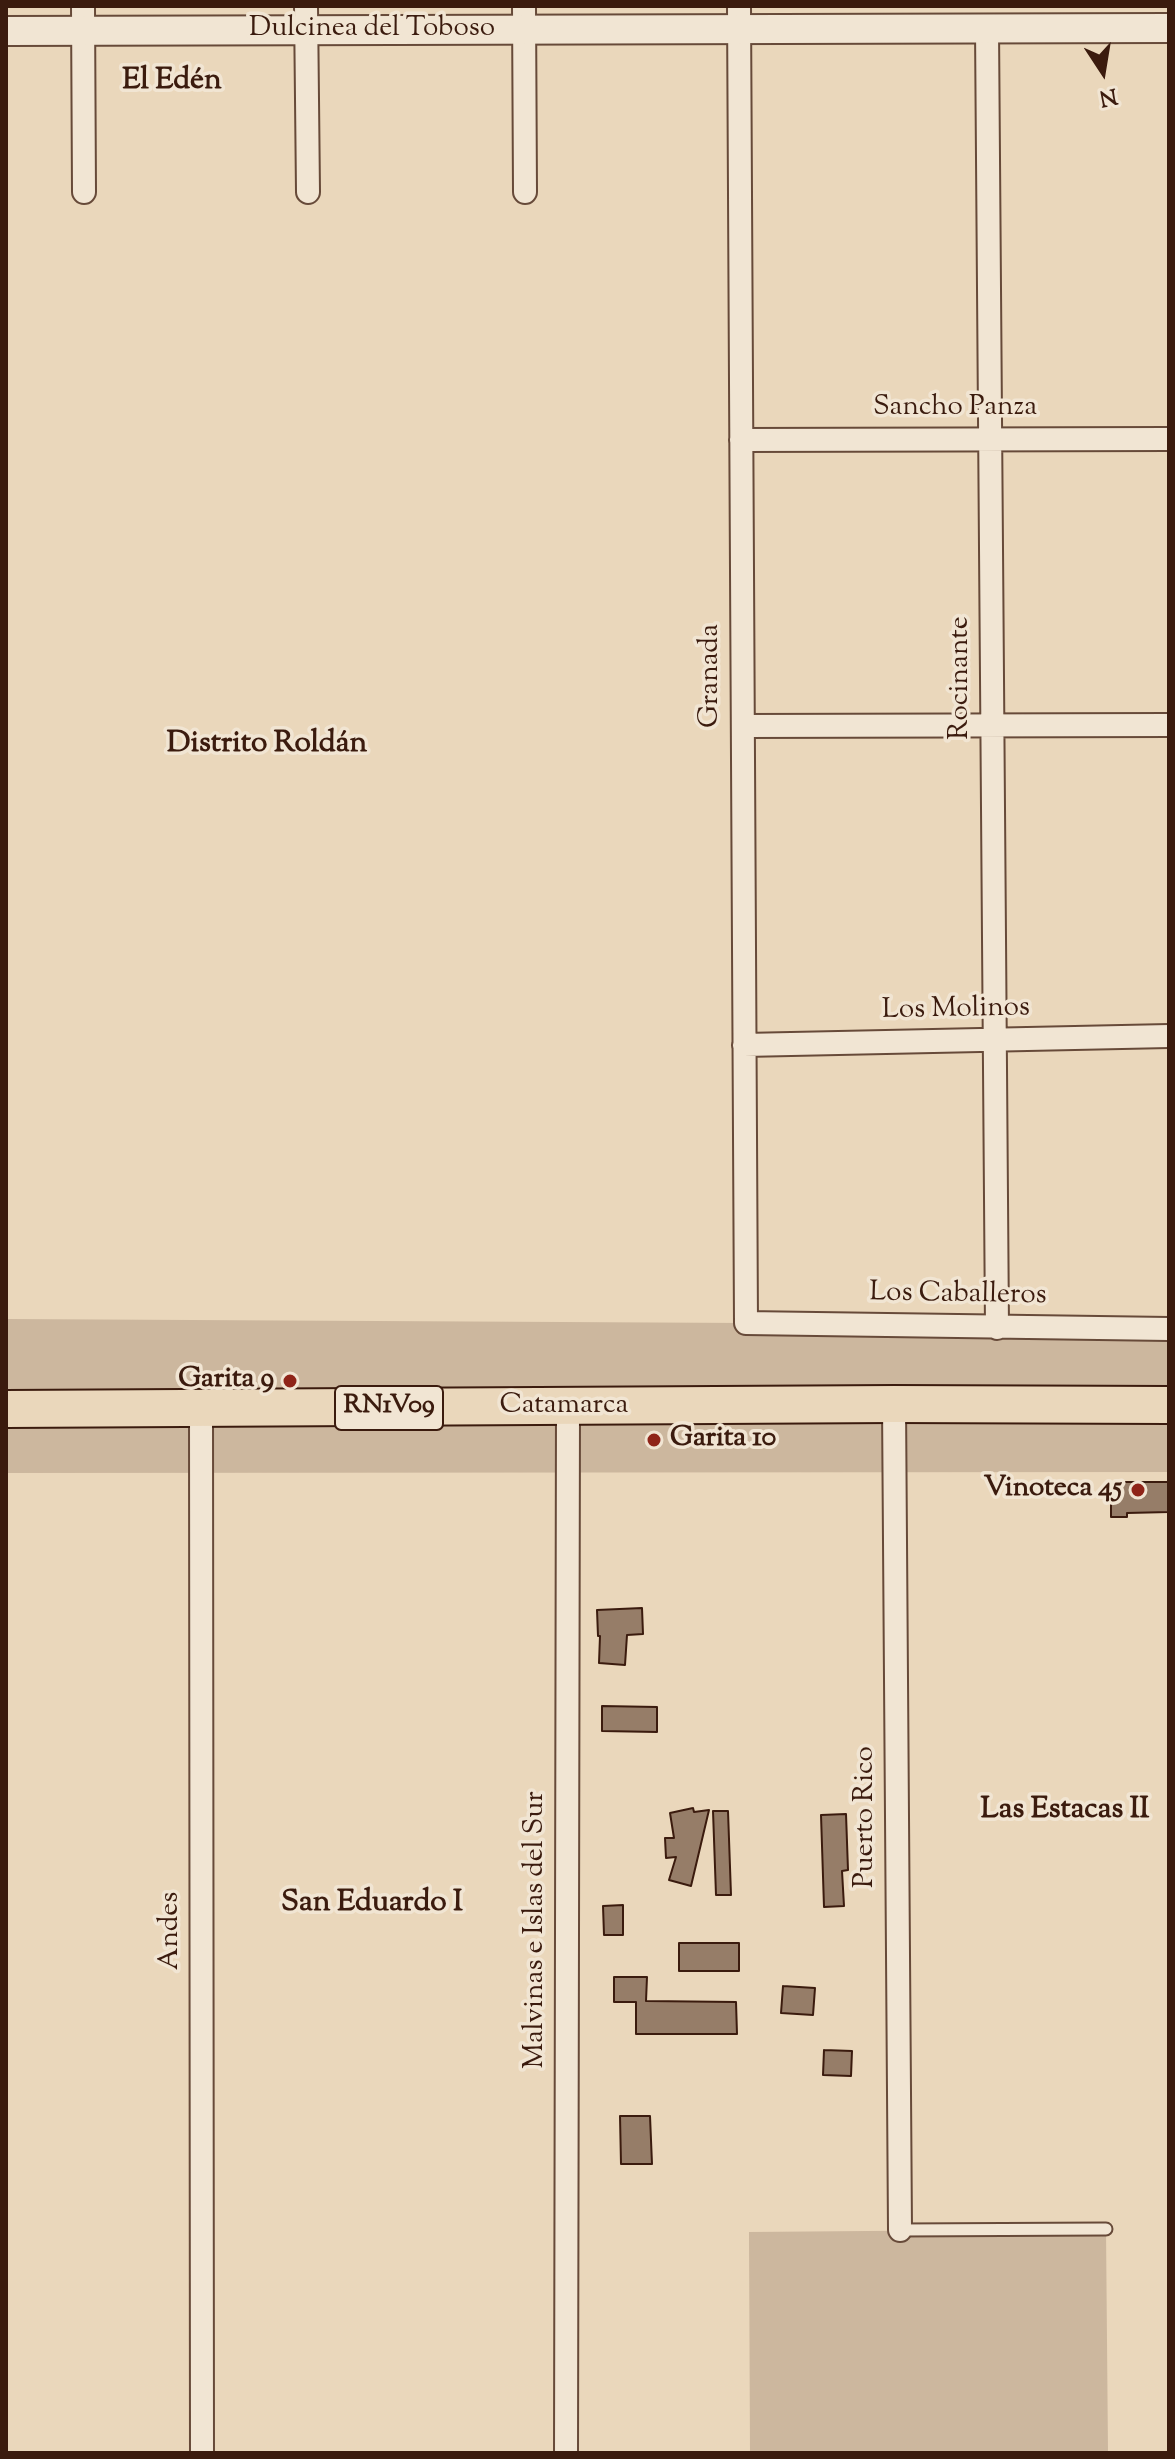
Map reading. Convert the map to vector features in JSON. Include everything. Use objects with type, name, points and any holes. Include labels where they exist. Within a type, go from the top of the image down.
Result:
[{"type":"main road","name":"Catamarca","points":[[6,1409],[1169,1405]]},
{"type":"street","name":"Dulcinea del Toboso","points":[[6,31],[83,18],[739,18],[987,28],[1169,28]]},
{"type":"street","points":[[83,18],[84,192]]},
{"type":"street","points":[[306,18],[308,192]]},
{"type":"street","points":[[524,18],[525,192]]},
{"type":"street","name":"Granada","points":[[739,18],[746,1323]]},
{"type":"street","name":"Rocinante","points":[[987,28],[997,1328]]},
{"type":"street","name":"Sancho Panza","points":[[741,440],[1169,439]]},
{"type":"street","points":[[743,726],[1169,725]]},
{"type":"street","name":"Los Molinos","points":[[744,1045],[1169,1036]]},
{"type":"street","name":"Los Caballeros","points":[[746,1323],[1169,1329]]},
{"type":"street","name":"Puerto Rico","points":[[894,1404],[900,2230]]},
{"type":"street","name":"Malvinas e Islas del Sur","points":[[566,2453],[568,1407]]},
{"type":"street","name":"Andes","points":[[201,1408],[202,2453]]},
{"type":"lane","points":[[900,2230],[1106,2229]]},
{"type":"shaded area","points":[[6,1319],[1169,1329],[1169,1472],[6,1473]]},
{"type":"shaded area","points":[[1106,2229],[1108,2453],[750,2453],[749,2232]]},
{"type":"building","points":[[1111,1482],[1169,1482],[1169,1512],[1127,1513],[1127,1517],[1111,1517]]},
{"type":"building","points":[[642,1608],[643,1634],[627,1635],[625,1665],[599,1663],[597,1610]]},
{"type":"building","points":[[602,1706],[657,1707],[657,1732],[602,1731]]},
{"type":"building","points":[[693,1808],[694,1812],[709,1810],[691,1886],[669,1880],[676,1857],[666,1858],[665,1838],[674,1838],[670,1813]]},
{"type":"building","points":[[713,1811],[728,1811],[731,1895],[716,1895]]},
{"type":"building","points":[[846,1814],[848,1870],[842,1871],[844,1906],[824,1907],[821,1815]]},
{"type":"building","points":[[623,1905],[623,1935],[604,1935],[603,1906]]},
{"type":"building","points":[[679,1943],[739,1943],[739,1971],[679,1971]]},
{"type":"building","points":[[614,1977],[647,1977],[646,2001],[736,2002],[737,2034],[636,2034],[636,2002],[614,2002]]},
{"type":"building","points":[[783,1986],[815,1988],[813,2015],[781,2013]]},
{"type":"building","points":[[824,2050],[852,2051],[851,2076],[823,2075]]},
{"type":"building","points":[[620,2116],[650,2116],[652,2164],[621,2164]]},
{"type":"place","name":"Garita 9","points":[[290,1381]]},
{"type":"place","name":"Garita 10","points":[[654,1440]]},
{"type":"place","name":"Vinoteca 45","points":[[1138,1490]]},
{"type":"district","name":"El Edén","points":[[172,83]]},
{"type":"district","name":"Distrito Roldán","points":[[267,746]]},
{"type":"district","name":"Las Estacas II","points":[[1065,1812]]},
{"type":"district","name":"San Eduardo I","points":[[372,1905]]}]
